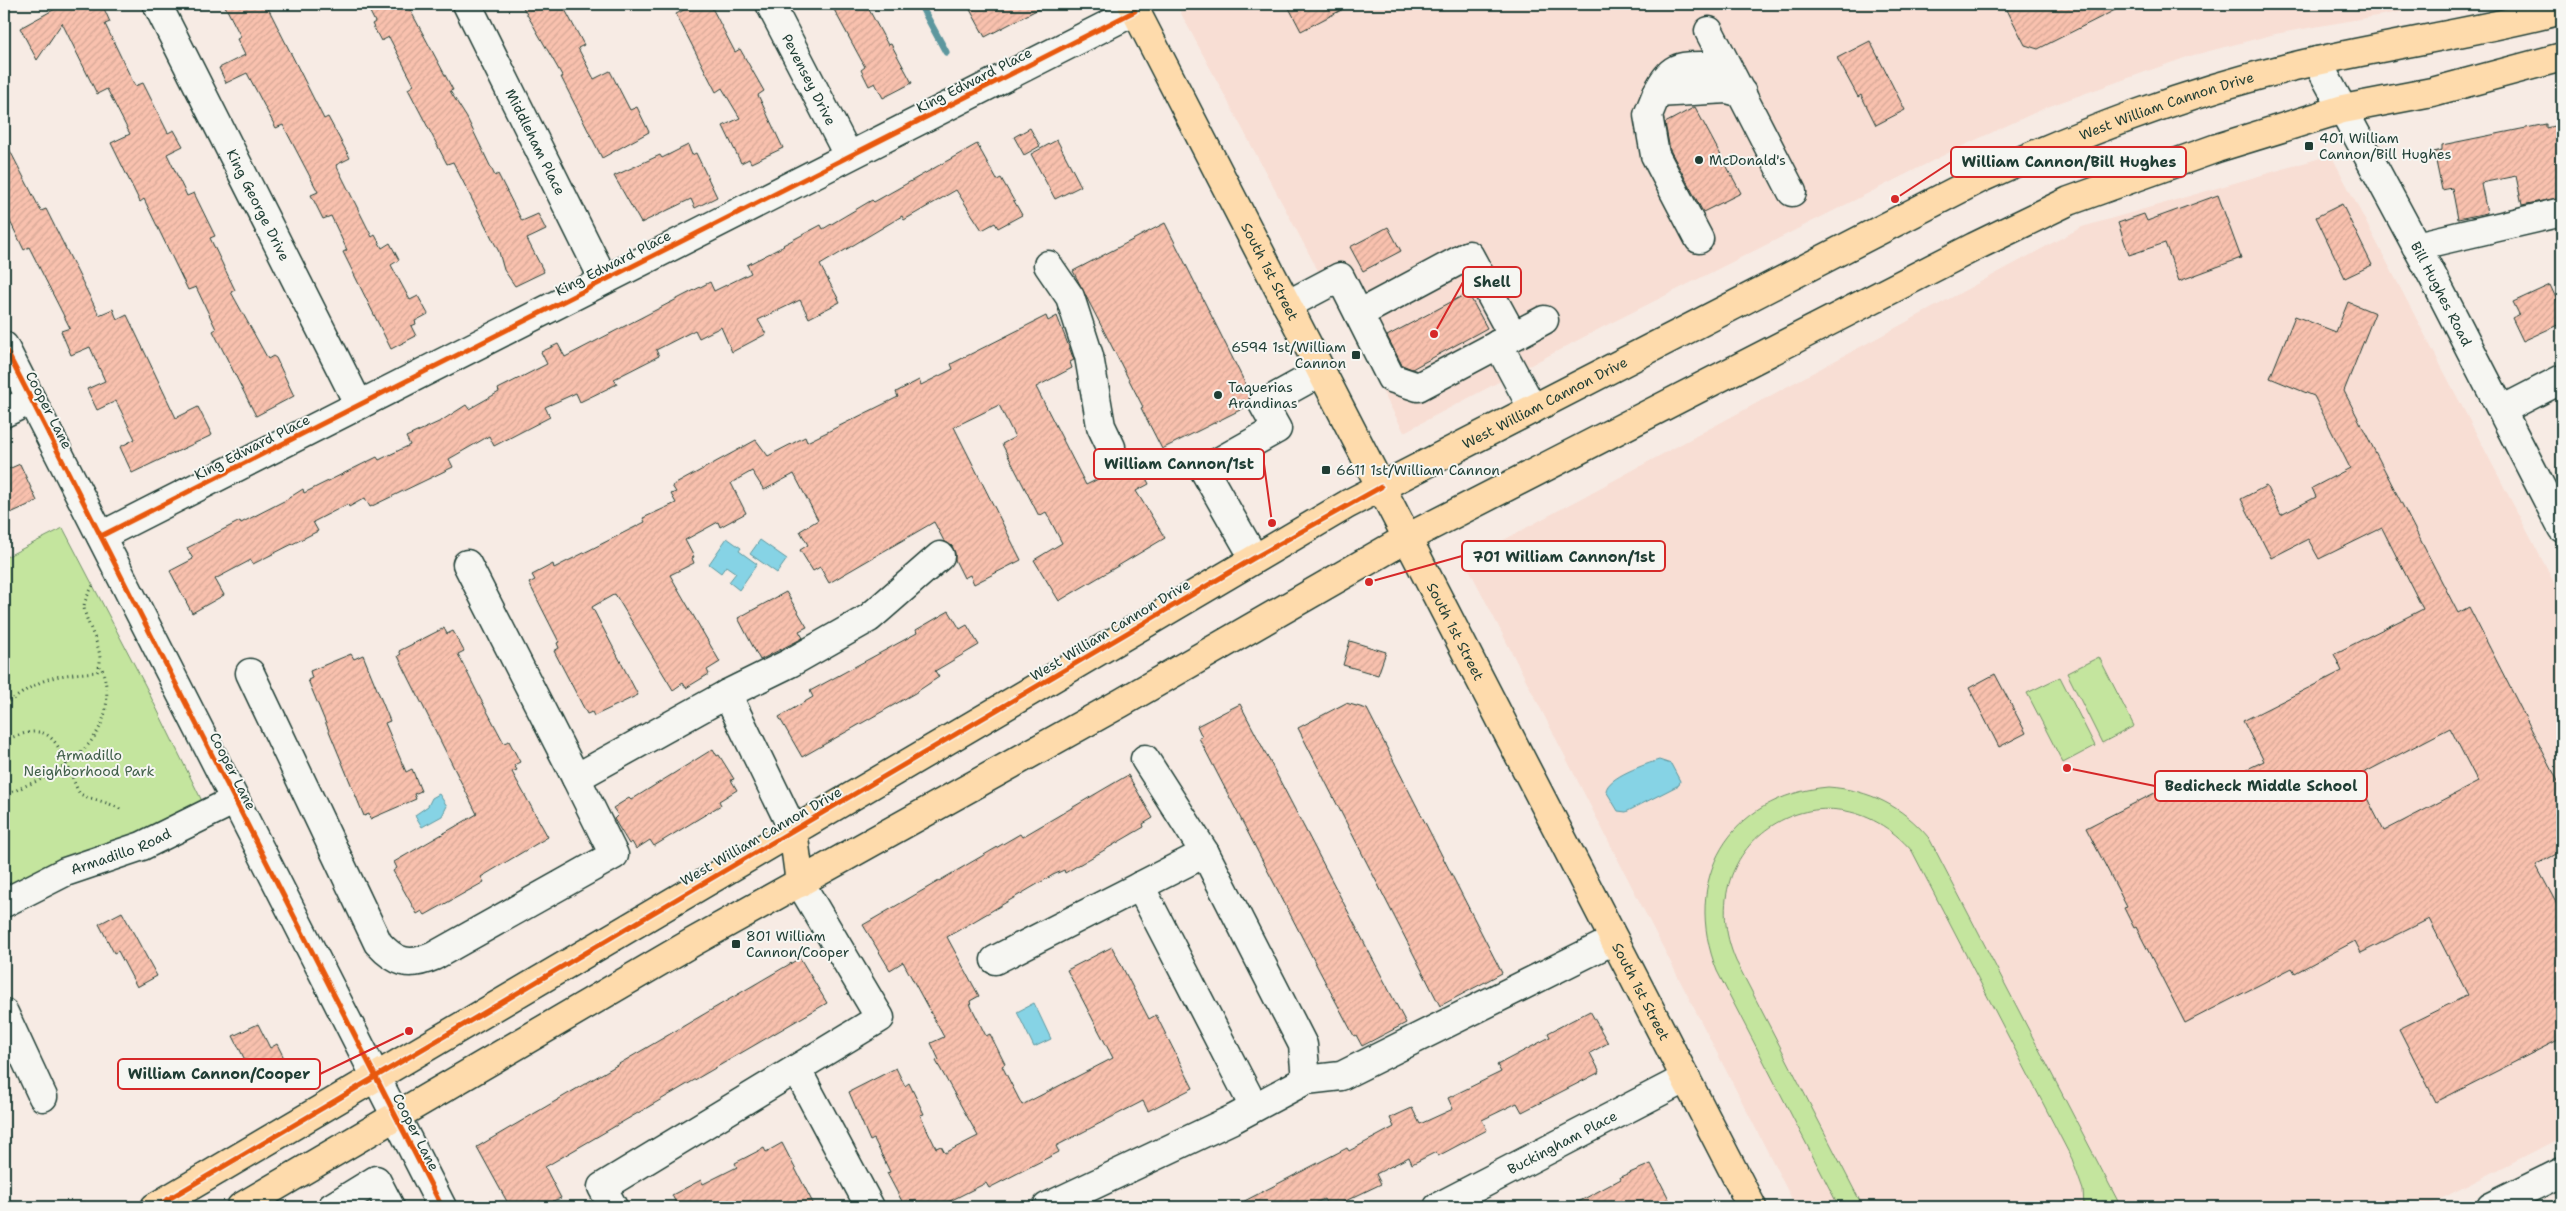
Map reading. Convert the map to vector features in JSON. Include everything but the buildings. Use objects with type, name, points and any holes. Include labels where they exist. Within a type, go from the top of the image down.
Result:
[{"type":"main road","name":"South 1st Street","points":[[1133,7],[1321,372],[1409,537],[1752,1207]]},
{"type":"main road","name":"West William Cannon Drive","points":[[155,1207],[1254,558],[1381,487],[1873,232],[2036,153],[2095,128],[2185,96],[2317,61],[2521,21],[2562,10]]},
{"type":"main road","points":[[241,1207],[693,942],[1409,537],[1898,285],[2069,201],[2170,163],[2343,109],[2432,92],[2562,57]]},
{"type":"main road","points":[[793,830],[800,882]]},
{"type":"street","name":"King George Drive","points":[[157,4],[359,405]]},
{"type":"street","name":"Middleham Place","points":[[467,4],[604,280]]},
{"type":"street","name":"Pevensey Drive","points":[[770,4],[848,155]]},
{"type":"street","name":"King Edward Place","points":[[101,536],[848,155],[1133,7]]},
{"type":"street","points":[[1709,31],[1735,91],[1792,192]]},
{"type":"street","name":"Bill Hughes Road","points":[[2317,61],[2416,246],[2562,528]]},
{"type":"street","points":[[1699,239],[1655,156],[1648,115],[1658,93],[1735,91]]},
{"type":"street","points":[[2416,246],[2562,212]]},
{"type":"street","points":[[1359,314],[1469,255],[1533,409]]},
{"type":"street","points":[[1048,265],[1070,297],[1089,356],[1101,426],[1111,447]]},
{"type":"street","points":[[1287,305],[1340,277],[1391,378],[1418,387],[1544,320]]},
{"type":"street","name":"Cooper Lane","points":[[4,346],[394,1116],[442,1207]]},
{"type":"street","points":[[1254,558],[1204,470],[1277,429],[1263,404],[1321,372]]},
{"type":"street","points":[[2502,410],[2562,378]]},
{"type":"street","points":[[4,413],[31,400]]},
{"type":"street","points":[[576,778],[727,694],[790,664],[869,618],[940,556]]},
{"type":"street","points":[[250,674],[378,943],[392,956],[403,962],[417,963],[434,956],[614,855],[467,564]]},
{"type":"street","points":[[727,694],[793,830]]},
{"type":"street","points":[[1146,759],[1205,853],[1304,1045],[1306,1080]]},
{"type":"street","name":"Armadillo Road","points":[[4,903],[65,872],[142,846],[235,800]]},
{"type":"street","points":[[995,960],[1205,853]]},
{"type":"street","points":[[613,1207],[602,1187],[880,1018],[800,882]]},
{"type":"street","points":[[1140,886],[1254,1108]]},
{"type":"street","points":[[1047,1207],[1254,1108],[1306,1080],[1340,1076],[1614,940]]},
{"type":"street","points":[[4,1012],[43,1097]]},
{"type":"street","points":[[797,1070],[870,1207]]},
{"type":"street","name":"Buckingham Place","points":[[1438,1207],[1686,1078]]},
{"type":"street","points":[[2491,1207],[2562,1172]]},
{"type":"street","points":[[332,1207],[376,1180],[390,1207]]},
{"type":"path","points":[[4,798],[12,792],[57,772],[66,763],[78,756],[99,730],[105,713],[107,684],[101,666],[101,658],[88,624],[84,605],[93,585]]},
{"type":"path","points":[[4,703],[19,697],[34,685],[80,672],[97,672],[101,666]]},
{"type":"path","points":[[4,740],[26,733],[40,732],[50,737],[66,763],[80,794],[93,800],[106,800],[122,810]]},
{"type":"shaded area","points":[[1176,4],[2408,4],[2411,10],[2275,34],[2190,56],[2047,107],[1956,149],[1599,329],[1404,432]]},
{"type":"shaded area","points":[[2331,155],[2562,598],[2562,1137],[2425,1207],[1796,1207],[1465,561],[2082,227]]},
{"type":"green space","name":"Armadillo Neighborhood Park","points":[[63,528],[145,685],[202,801],[113,846],[4,891],[4,558]]},
{"type":"green space","points":[[2099,657],[2134,726],[2102,743],[2067,673]]},
{"type":"green space","points":[[2060,677],[2095,746],[2063,763],[2027,693]]},
{"type":"green space","points":[[1828,787],[1858,792],[1884,802],[1908,817],[1929,838],[2121,1207],[2084,1207],[2083,1190],[2072,1159],[1912,851],[1878,823],[1841,810],[1806,812],[1773,825],[1747,848],[1730,880],[1725,918],[1736,961],[1863,1207],[1839,1207],[1717,971],[1707,937],[1705,905],[1710,875],[1722,848],[1739,825],[1763,807],[1793,794]]},
{"type":"water","points":[[727,538],[741,548],[739,551],[757,564],[739,590],[729,582],[736,573],[726,566],[721,573],[709,564]]},
{"type":"water","points":[[760,540],[787,559],[777,573],[750,554]]},
{"type":"water","points":[[1659,760],[1671,764],[1680,781],[1679,785],[1626,812],[1618,811],[1606,791],[1608,786],[1620,776]]},
{"type":"water","points":[[439,794],[447,806],[442,816],[422,827],[415,815],[428,806],[432,798]]},
{"type":"water","points":[[1034,1003],[1051,1039],[1034,1047],[1017,1012]]},
{"type":"waterway","points":[[920,4],[946,52]]},
{"type":"cycle path","points":[[101,536],[1135,11]]},
{"type":"cycle path","points":[[4,346],[442,1207]]},
{"type":"cycle path","points":[[155,1207],[1254,558],[1381,487]]},
{"type":"place","name":"401 William Cannon/Bill Hughes","points":[[2309,146]]},
{"type":"place","name":"McDonald's","points":[[1699,160]]},
{"type":"place","name":"William Cannon/Bill Hughes","points":[[1895,199]]},
{"type":"place","name":"Shell","points":[[1434,334]]},
{"type":"place","name":"6594 1st/William Cannon","points":[[1356,355]]},
{"type":"place","name":"Taquerias Arandinas","points":[[1218,395]]},
{"type":"place","name":"6611 1st/William Cannon","points":[[1326,470]]},
{"type":"place","name":"William Cannon/1st","points":[[1272,523]]},
{"type":"place","name":"701 William Cannon/1st","points":[[1369,582]]},
{"type":"place","name":"Bedicheck Middle School","points":[[2067,768]]},
{"type":"place","name":"801 William Cannon/Cooper","points":[[736,944]]},
{"type":"place","name":"William Cannon/Cooper","points":[[409,1031]]}]
